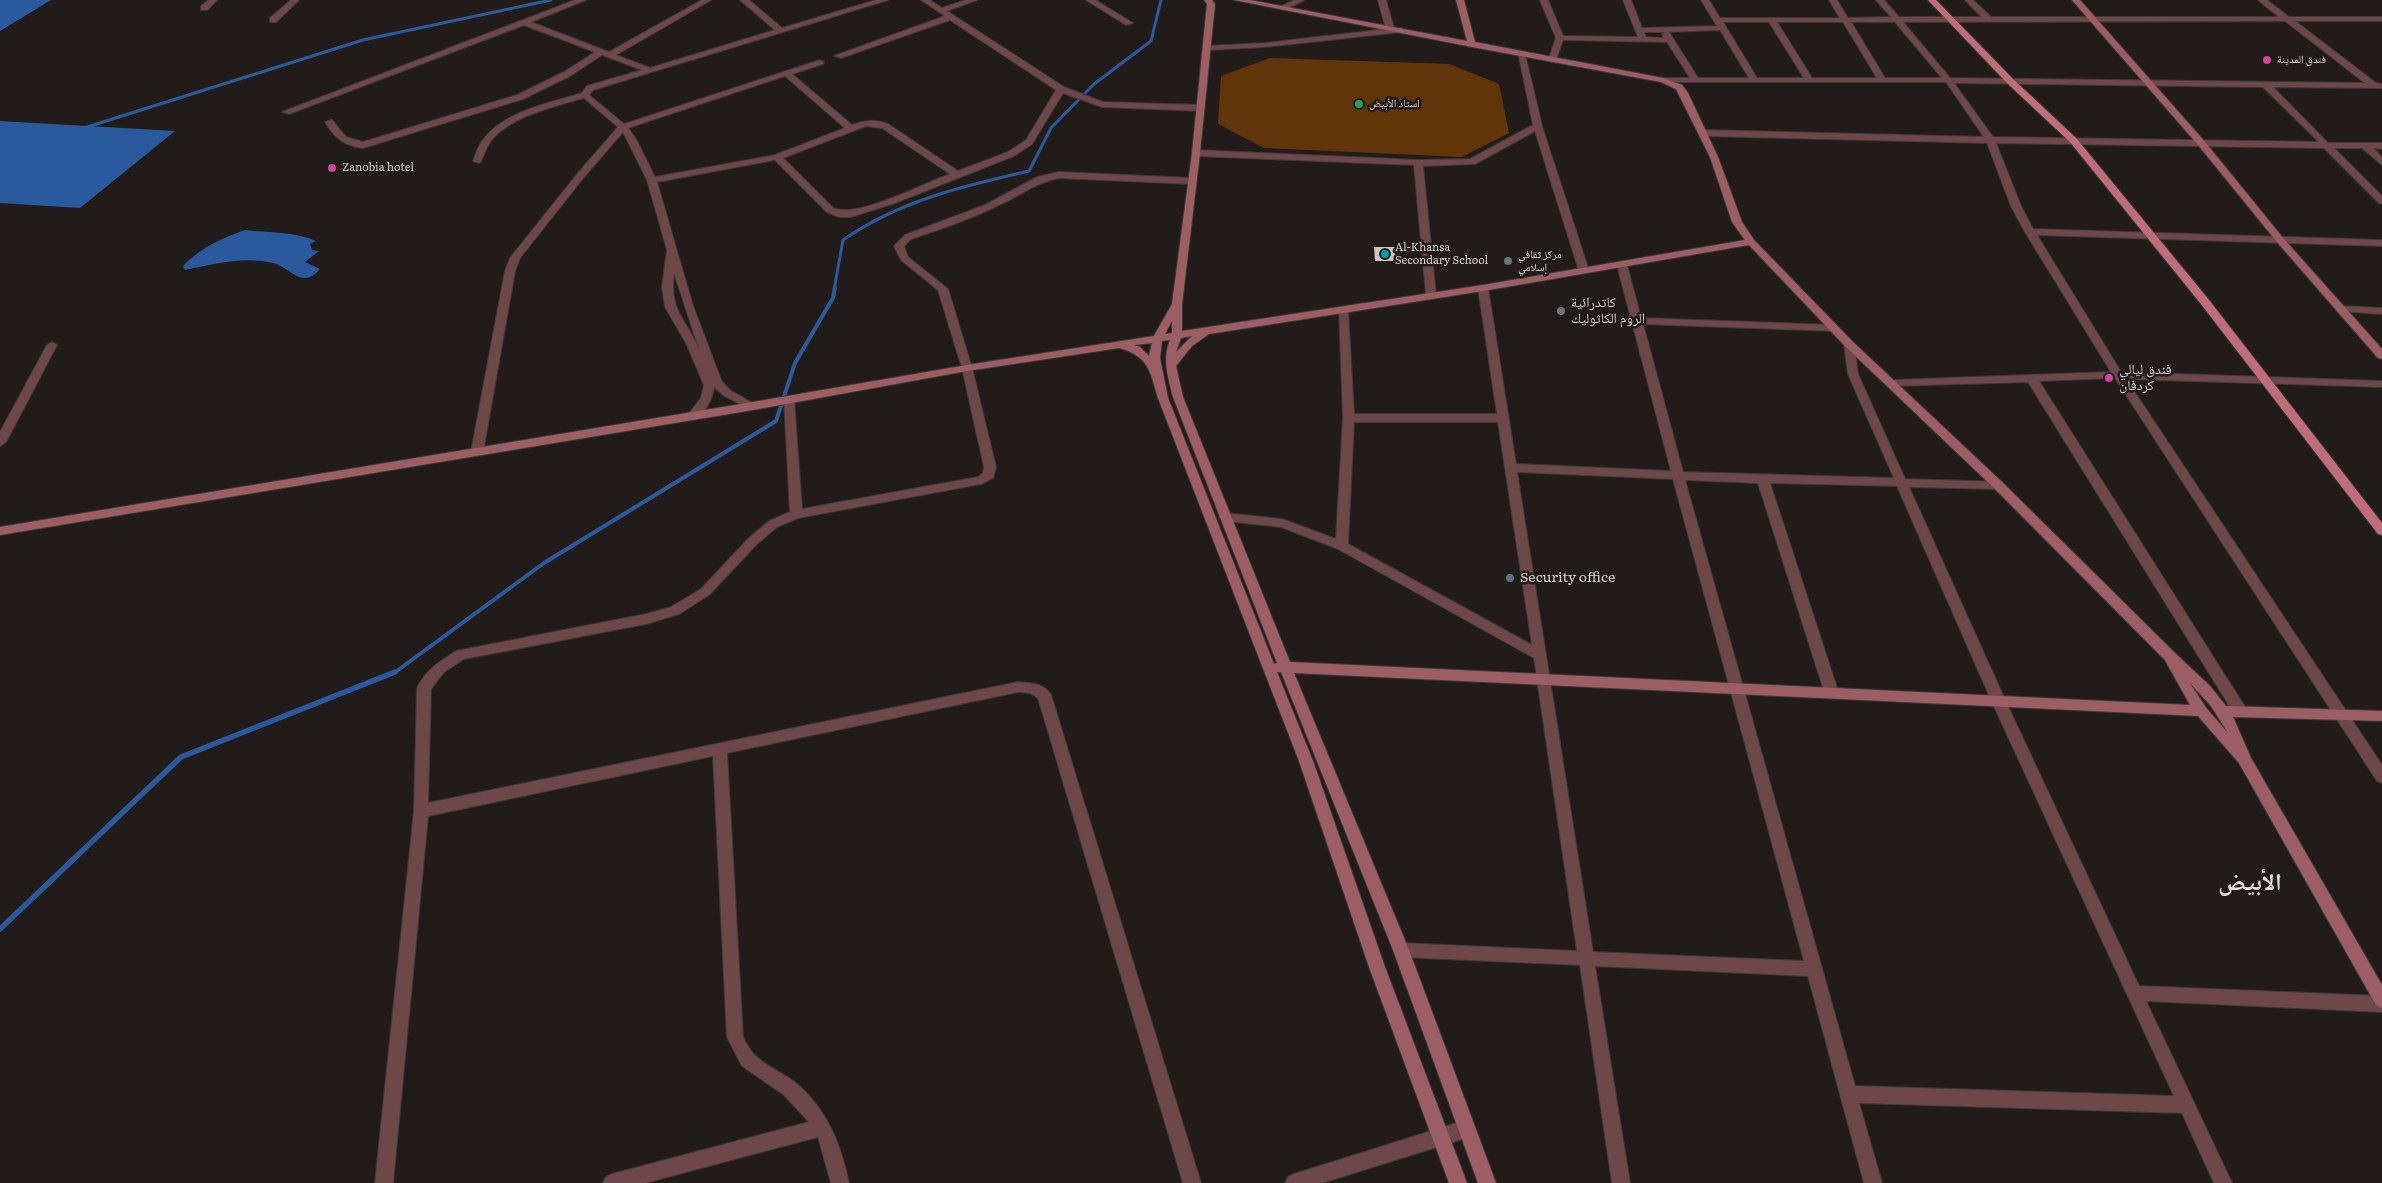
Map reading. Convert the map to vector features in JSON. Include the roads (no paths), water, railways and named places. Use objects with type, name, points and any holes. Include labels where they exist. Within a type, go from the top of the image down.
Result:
[{"type":"main road","points":[[1932,0],[2010,81],[2073,140],[2153,236],[2382,531]]},
{"type":"street","points":[[204,8],[213,0]]},
{"type":"street","points":[[273,20],[296,0]]},
{"type":"street","points":[[286,112],[582,0]]},
{"type":"street","points":[[612,54],[708,0]]},
{"type":"street","points":[[744,0],[781,31]]},
{"type":"street","points":[[477,161],[487,140],[503,127],[537,110],[585,95],[590,88],[884,0]]},
{"type":"street","points":[[925,0],[1060,89],[1102,104],[1201,108]]},
{"type":"street","points":[[940,10],[973,0]]},
{"type":"street","points":[[1090,0],[1129,23]]},
{"type":"street","points":[[1208,0],[1211,4],[1201,108],[1177,304],[1177,334],[1171,350],[1171,366],[1178,397],[1401,950],[1466,1129],[1488,1183]]},
{"type":"street","points":[[1238,0],[1663,80],[1679,87],[1684,93],[1704,133],[1737,222],[1751,242],[1849,344],[1998,485],[2170,657],[2207,690],[2223,711],[2240,743],[2244,759]]},
{"type":"street","points":[[1282,8],[1300,0]]},
{"type":"street","points":[[1382,0],[1395,30]]},
{"type":"street","points":[[1460,0],[1472,45]]},
{"type":"street","points":[[1544,0],[1560,38],[1552,60]]},
{"type":"street","points":[[1626,0],[1643,39]]},
{"type":"street","points":[[1705,0],[1754,79]]},
{"type":"street","points":[[1832,0],[1882,79]]},
{"type":"street","points":[[1880,0],[1948,80],[1990,139],[2016,206],[2030,232],[2118,374],[2382,776]]},
{"type":"street","points":[[1969,0],[1988,19]]},
{"type":"street","points":[[2076,0],[2202,144],[2280,240],[2382,356]]},
{"type":"street","points":[[2262,0],[2377,86],[2382,92]]},
{"type":"street","points":[[838,56],[950,17]]},
{"type":"street","points":[[1718,20],[1843,18],[2382,19]]},
{"type":"street","points":[[1770,19],[1809,79]]},
{"type":"street","points":[[524,22],[602,52],[612,54],[649,70]]},
{"type":"street","points":[[1640,30],[1722,28]]},
{"type":"street","points":[[1664,29],[1694,78]]},
{"type":"street","points":[[1207,48],[1265,45],[1395,30]]},
{"type":"street","points":[[1560,38],[1670,40]]},
{"type":"street","points":[[329,122],[339,139],[347,144],[363,145],[520,97],[540,88],[602,52]]},
{"type":"street","points":[[1521,54],[1538,126],[1584,271]]},
{"type":"street","points":[[477,452],[510,270],[515,258],[577,179],[623,127],[820,62]]},
{"type":"street","points":[[786,73],[851,128]]},
{"type":"street","points":[[1663,80],[1694,78],[1882,79],[2377,86]]},
{"type":"street","points":[[2266,85],[2382,200]]},
{"type":"street","points":[[540,88],[563,102]]},
{"type":"street","points":[[777,157],[830,210],[839,214],[851,214],[892,201],[1011,154],[1029,142],[1060,89]]},
{"type":"street","points":[[585,95],[623,127],[632,139],[652,180],[688,306],[717,384],[727,393],[753,406]]},
{"type":"street","points":[[652,180],[777,157],[865,123],[877,123],[885,126],[957,174]]},
{"type":"street","points":[[1196,153],[1418,163],[1472,162],[1538,126]]},
{"type":"street","points":[[1704,133],[2382,146]]},
{"type":"street","points":[[2366,146],[2382,162]]},
{"type":"street","points":[[1418,163],[1431,296]]},
{"type":"street","points":[[384,1183],[421,810],[424,688],[439,668],[461,655],[646,619],[675,610],[705,592],[753,541],[773,524],[796,514],[981,480],[990,475],[990,467],[967,368],[943,288],[904,258],[899,246],[908,237],[1001,201],[1033,181],[1046,177],[1059,175],[1192,181]]},
{"type":"street","points":[[2030,232],[2377,243],[2382,252]]},
{"type":"street","points":[[0,531],[753,406],[967,368],[1157,337],[1483,288],[1751,242]]},
{"type":"street","points":[[671,247],[667,298],[670,308],[691,343],[709,385],[710,393],[693,416]]},
{"type":"street","points":[[1622,265],[1873,1183]]},
{"type":"street","points":[[1483,288],[1621,1183]]},
{"type":"street","points":[[1177,304],[1157,337],[1154,347],[1153,365],[1163,398],[1306,761],[1440,1138],[1458,1183]]},
{"type":"street","points":[[1342,546],[1349,418],[1343,310]]},
{"type":"street","points":[[2342,310],[2382,311]]},
{"type":"street","points":[[1637,321],[1834,328]]},
{"type":"street","points":[[1171,366],[1188,344],[1208,330]]},
{"type":"street","points":[[0,442],[52,344]]},
{"type":"street","points":[[1116,344],[1136,349],[1153,365]]},
{"type":"street","points":[[1849,344],[1853,374],[1902,484],[2000,702],[2223,1183]]},
{"type":"street","points":[[1892,384],[2118,374],[2382,384]]},
{"type":"street","points":[[2031,377],[2240,711]]},
{"type":"street","points":[[789,399],[796,514]]},
{"type":"street","points":[[1349,418],[1503,418]]},
{"type":"street","points":[[1510,468],[1902,484],[1998,485]]},
{"type":"street","points":[[1763,479],[1832,694]]},
{"type":"street","points":[[1225,517],[1282,523],[1342,546],[1539,655]]},
{"type":"street","points":[[2170,657],[2179,678],[2200,711],[2213,728],[2244,759],[2382,1000]]},
{"type":"street","points":[[1269,668],[1286,666],[1543,678],[1738,691],[2200,711]]},
{"type":"street","points":[[421,810],[1018,687],[1033,688],[1044,695],[1192,1183]]},
{"type":"street","points":[[2223,711],[2382,716]]},
{"type":"street","points":[[720,748],[735,1037],[744,1057],[789,1088],[809,1107],[823,1127],[834,1152],[840,1183]]},
{"type":"street","points":[[1401,950],[1815,969]]},
{"type":"street","points":[[2135,993],[2382,1004]]},
{"type":"street","points":[[1848,1094],[2187,1105]]},
{"type":"street","points":[[612,1183],[823,1127]]},
{"type":"street","points":[[1294,1183],[1466,1129]]},
{"type":"water","points":[[0,0],[51,0],[0,31]]},
{"type":"water","points":[[0,121],[175,131],[80,208],[0,203]]},
{"type":"water","points":[[245,230],[290,234],[316,241],[310,244],[312,250],[319,251],[305,262],[320,269],[307,278],[301,278],[279,265],[251,260],[207,265],[185,270],[183,266],[204,249]]},
{"type":"waterway","points":[[87,127],[363,40],[551,0]]},
{"type":"waterway","points":[[834,290],[843,240],[864,226],[909,205],[932,197],[956,189],[1029,171],[1051,128],[1094,84],[1151,41],[1161,0]]},
{"type":"waterway","points":[[394,673],[544,563],[776,421],[795,363],[833,298],[835,288]]},
{"type":"waterway","points":[[0,929],[181,757],[395,672]]},
{"type":"place","name":"فندق المدينة","points":[[2267,60]]},
{"type":"place","name":"استاد الأبيض","points":[[1359,104]]},
{"type":"place","name":"Zanobia hotel","points":[[332,168]]},
{"type":"place","name":"Al-Khansa Secondary School","points":[[1385,254]]},
{"type":"place","name":"مركز ثقافي إسلامي","points":[[1508,261]]},
{"type":"place","name":"كاتدرائية الروم الكاثوليك","points":[[1561,311]]},
{"type":"place","name":"فندق ليالي كردفان","points":[[2109,378]]},
{"type":"place","name":"Security office","points":[[1510,578]]},
{"type":"district","name":"الأبيض","points":[[2250,883]]}]
